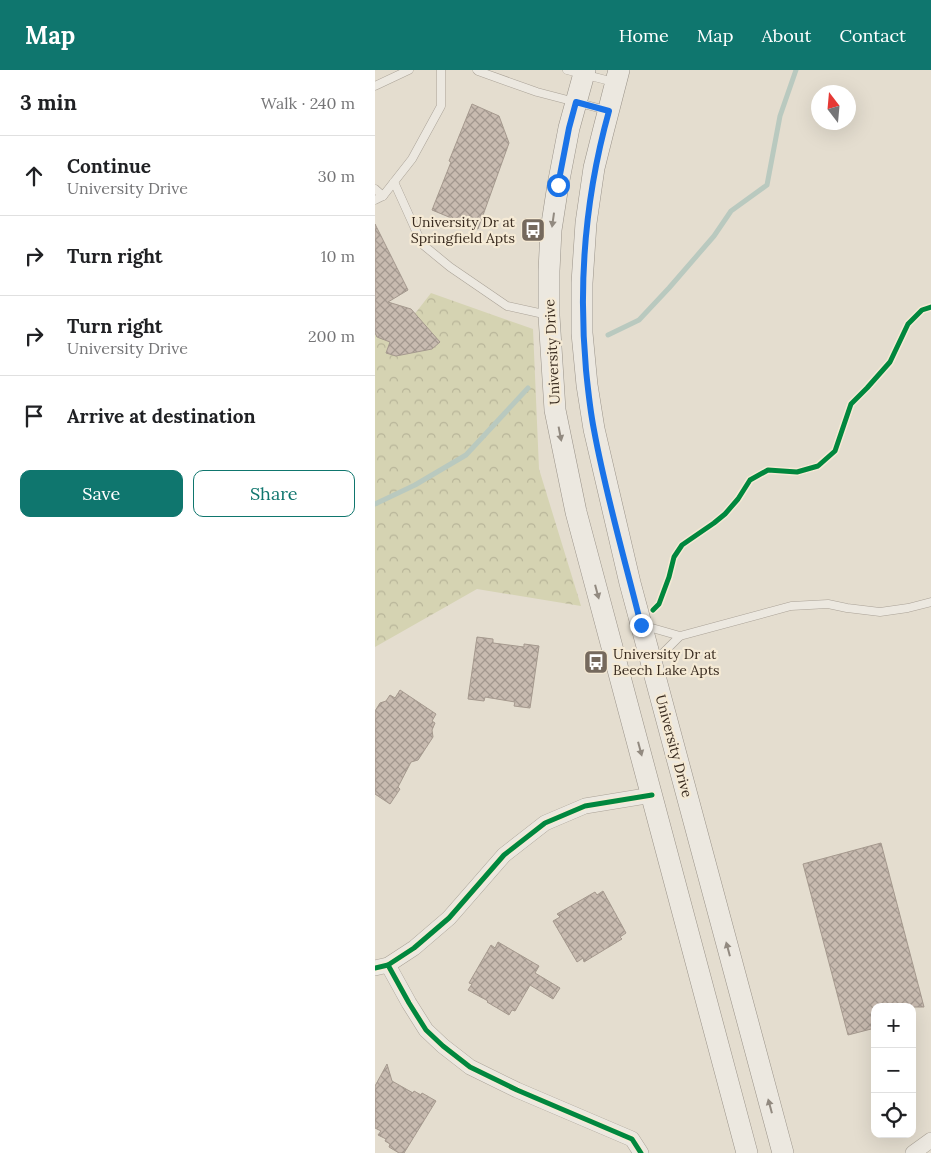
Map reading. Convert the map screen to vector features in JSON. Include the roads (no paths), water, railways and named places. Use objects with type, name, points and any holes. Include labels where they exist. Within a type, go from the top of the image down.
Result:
[{"type":"main road","name":"University Drive","points":[[578,72],[576,102],[569,128],[551,230],[549,316],[555,410],[574,503],[747,1153]]},
{"type":"main road","name":"University Drive","points":[[618,76],[594,168],[586,223],[582,283],[583,333],[593,429],[641,625],[783,1153]]},
{"type":"street","points":[[641,1153],[632,1139],[517,1090],[470,1067],[426,1030],[382,966],[414,948],[449,918],[504,855],[545,823],[585,806],[652,795]]},
{"type":"street","points":[[913,1153],[931,1140]]},
{"type":"lane","points":[[375,86],[409,70]]},
{"type":"lane","points":[[375,200],[383,196],[412,159],[441,106],[441,70]]},
{"type":"lane","points":[[477,70],[537,92],[609,111]]},
{"type":"lane","points":[[578,72],[618,76]]},
{"type":"lane","points":[[394,182],[422,244],[450,268],[507,306],[549,316]]},
{"type":"lane","points":[[375,189],[383,196]]},
{"type":"lane","points":[[652,664],[680,636],[791,606],[828,604],[880,612],[931,602]]},
{"type":"lane","points":[[641,625],[680,636]]},
{"type":"waterway","points":[[608,335],[639,320],[714,236],[731,211],[767,185],[780,116],[796,70]]},
{"type":"waterway","points":[[375,504],[415,485],[466,455],[528,388]]},
{"type":"place","name":"University Dr at Springfield Apts","points":[[533,230]]},
{"type":"place","name":"University Dr at Beech Lake Apts","points":[[596,662]]}]
